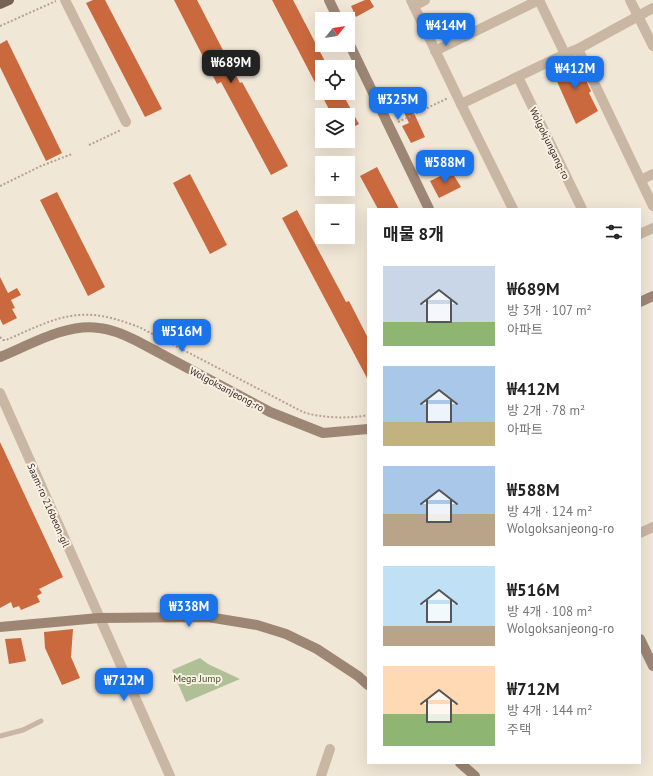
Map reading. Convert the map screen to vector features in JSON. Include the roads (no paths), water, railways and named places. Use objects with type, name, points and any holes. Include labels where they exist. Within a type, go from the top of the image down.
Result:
[{"type":"main road","points":[[0,4],[9,0]]},
{"type":"street","points":[[65,0],[124,126]]},
{"type":"street","points":[[328,0],[334,12]]},
{"type":"street","points":[[425,0],[413,3],[513,208]]},
{"type":"street","points":[[436,51],[539,0],[565,54]]},
{"type":"street","points":[[630,0],[653,46]]},
{"type":"street","points":[[461,104],[578,49],[653,8]]},
{"type":"street","points":[[578,49],[653,206]]},
{"type":"street","points":[[353,52],[429,208]]},
{"type":"street","name":"Wolgokjungang-ro","points":[[518,77],[582,208]]},
{"type":"street","points":[[641,180],[653,174]]},
{"type":"street","points":[[641,234],[653,228]]},
{"type":"street","points":[[641,302],[653,296]]},
{"type":"street","name":"Wolgoksanjeong-ro","points":[[0,357],[65,331],[81,327],[100,328],[137,341],[270,412],[323,433],[367,429]]},
{"type":"street","name":"Saam-ro 216beon-gil","points":[[0,392],[170,776]]},
{"type":"street","points":[[641,533],[653,527]]},
{"type":"street","points":[[0,627],[99,618],[208,617],[257,625],[286,634],[317,649],[358,676],[367,684]]},
{"type":"street","points":[[641,641],[653,666]]},
{"type":"street","points":[[321,776],[330,749]]},
{"type":"street","points":[[461,764],[475,776]]},
{"type":"lane","points":[[0,736],[23,730],[41,721]]},
{"type":"park label","name":"Mega Jump","points":[[197,678]]}]
